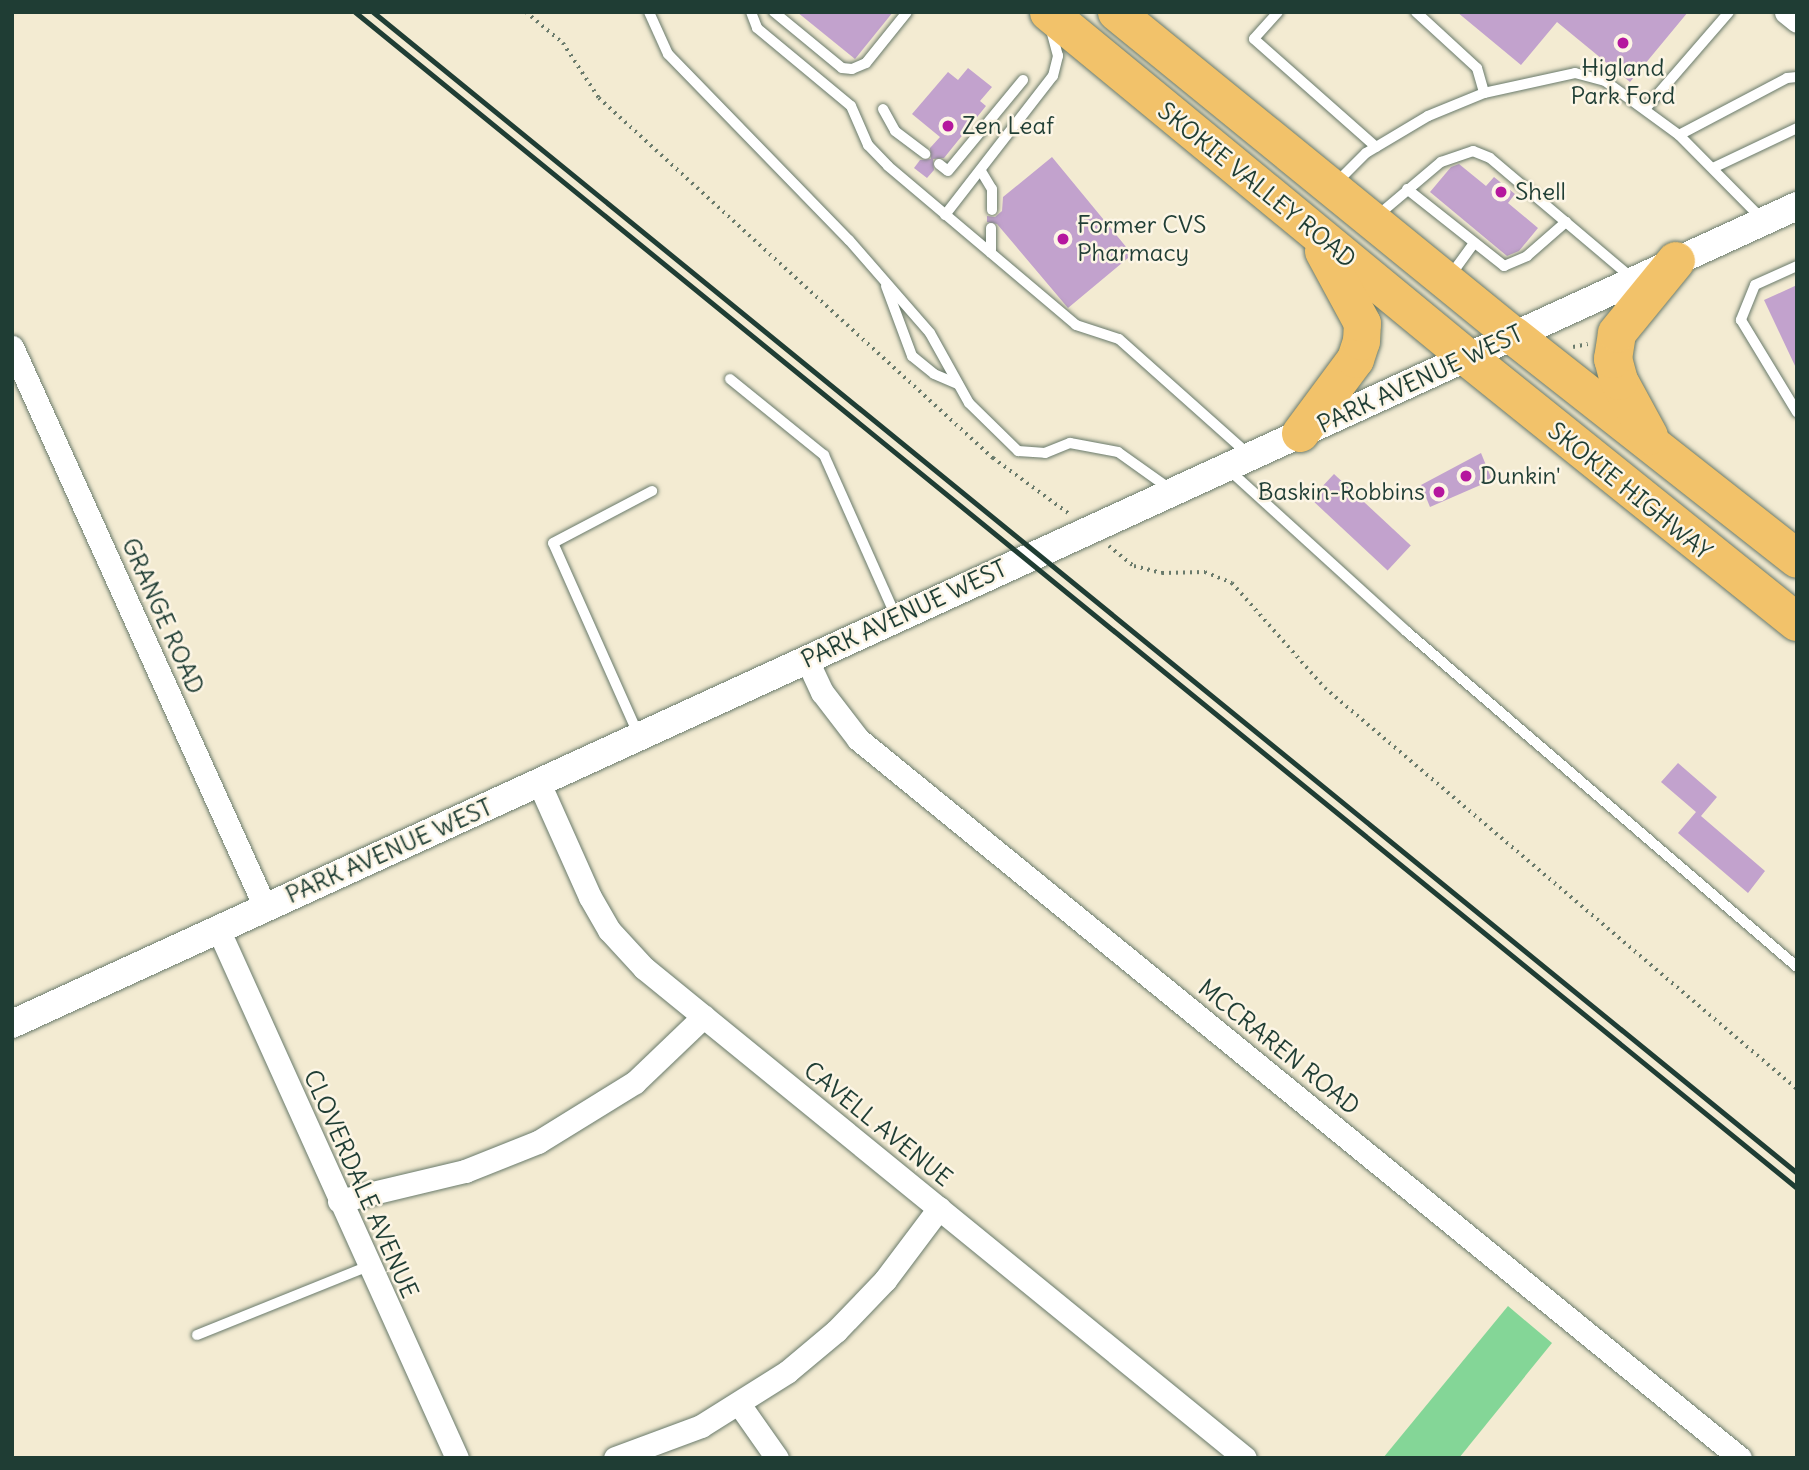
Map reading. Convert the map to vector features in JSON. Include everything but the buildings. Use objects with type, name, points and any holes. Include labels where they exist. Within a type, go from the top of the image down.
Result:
[{"type":"highway","name":"SKOKIE VALLEY ROAD","points":[[1048,12],[1467,358]]},
{"type":"highway","name":"SKOKIE VALLEY ROAD","points":[[1116,12],[1514,336]]},
{"type":"highway","points":[[1300,433],[1355,359],[1361,341],[1362,323],[1310,229]]},
{"type":"highway","points":[[1659,453],[1619,381],[1613,359],[1616,333],[1676,261]]},
{"type":"highway","name":"SKOKIE HIGHWAY","points":[[1514,336],[1659,453],[1797,559]]},
{"type":"highway","name":"SKOKIE HIGHWAY","points":[[1467,358],[1797,622]]},
{"type":"street","points":[[1786,12],[1797,21]]},
{"type":"street","name":"PARK AVENUE WEST","points":[[12,1024],[219,931],[265,907],[806,658],[1764,221],[1795,210]]},
{"type":"street","name":"GRANGE ROAD","points":[[12,347],[265,907]]},
{"type":"street","name":"MCCRAREN ROAD","points":[[806,658],[822,692],[858,738],[1740,1458]]},
{"type":"street","name":"CAVELL AVENUE","points":[[539,783],[610,930],[645,968],[1245,1458]]},
{"type":"street","name":"CLOVERDALE AVENUE","points":[[219,931],[457,1458]]},
{"type":"street","points":[[339,1201],[465,1171],[538,1142],[635,1082],[704,1016]]},
{"type":"street","points":[[615,1458],[701,1426],[739,1405],[836,1331],[884,1280],[939,1208]]},
{"type":"street","points":[[739,1405],[777,1458]]},
{"type":"lane","points":[[751,12],[757,28],[839,93],[856,117],[868,145],[945,215],[1076,325],[1119,339],[1238,461],[1499,713],[1797,967]]},
{"type":"lane","points":[[774,12],[842,68],[852,69],[866,63],[908,12]]},
{"type":"lane","points":[[945,215],[1053,76],[1058,56],[1048,12]]},
{"type":"lane","points":[[1278,12],[1254,38],[1376,147]]},
{"type":"lane","points":[[1416,12],[1477,68],[1484,93]]},
{"type":"lane","points":[[1645,109],[1727,13]]},
{"type":"lane","points":[[653,14],[668,54],[884,280],[930,333],[969,403],[1018,450],[1045,453],[1070,443],[1118,452],[1172,491]]},
{"type":"lane","points":[[1332,188],[1376,147],[1399,130],[1484,93],[1575,73],[1605,81],[1679,135],[1715,167],[1764,221]]},
{"type":"lane","points":[[1679,135],[1787,78],[1797,78]]},
{"type":"lane","points":[[939,164],[948,171],[1023,80]]},
{"type":"lane","points":[[883,109],[894,131],[925,154]]},
{"type":"lane","points":[[1715,167],[1797,128]]},
{"type":"lane","points":[[1372,220],[1441,162],[1473,152],[1490,158],[1634,280]]},
{"type":"lane","points":[[981,171],[992,189],[992,210]]},
{"type":"lane","points":[[1407,189],[1494,262],[1514,264],[1566,222]]},
{"type":"lane","points":[[991,229],[991,253]]},
{"type":"lane","points":[[1447,281],[1474,244]]},
{"type":"lane","points":[[1797,266],[1755,285],[1741,320],[1797,412]]},
{"type":"lane","points":[[884,280],[912,356],[934,374],[958,384]]},
{"type":"lane","points":[[730,379],[824,455],[896,617]]},
{"type":"lane","points":[[639,736],[553,543],[652,491]]},
{"type":"lane","points":[[197,1335],[369,1266]]},
{"type":"path","points":[[526,12],[563,43],[599,98],[993,458],[1134,566],[1162,573],[1205,572],[1232,583],[1325,688],[1797,1089]]},
{"type":"path","points":[[1570,349],[1590,344]]},
{"type":"green space","points":[[1508,1306],[1552,1343],[1459,1458],[1383,1458]]},
{"type":"railway","points":[[355,12],[1797,1188]]},
{"type":"railway","points":[[373,12],[1797,1173]]},
{"type":"place","name":"Higland Park Ford","points":[[1623,43]]},
{"type":"place","name":"Zen Leaf","points":[[948,126]]},
{"type":"place","name":"Shell","points":[[1501,192]]},
{"type":"place","name":"Former CVS Pharmacy","points":[[1063,239]]},
{"type":"place","name":"Dunkin'","points":[[1466,476]]},
{"type":"place","name":"Baskin-Robbins","points":[[1439,492]]}]
